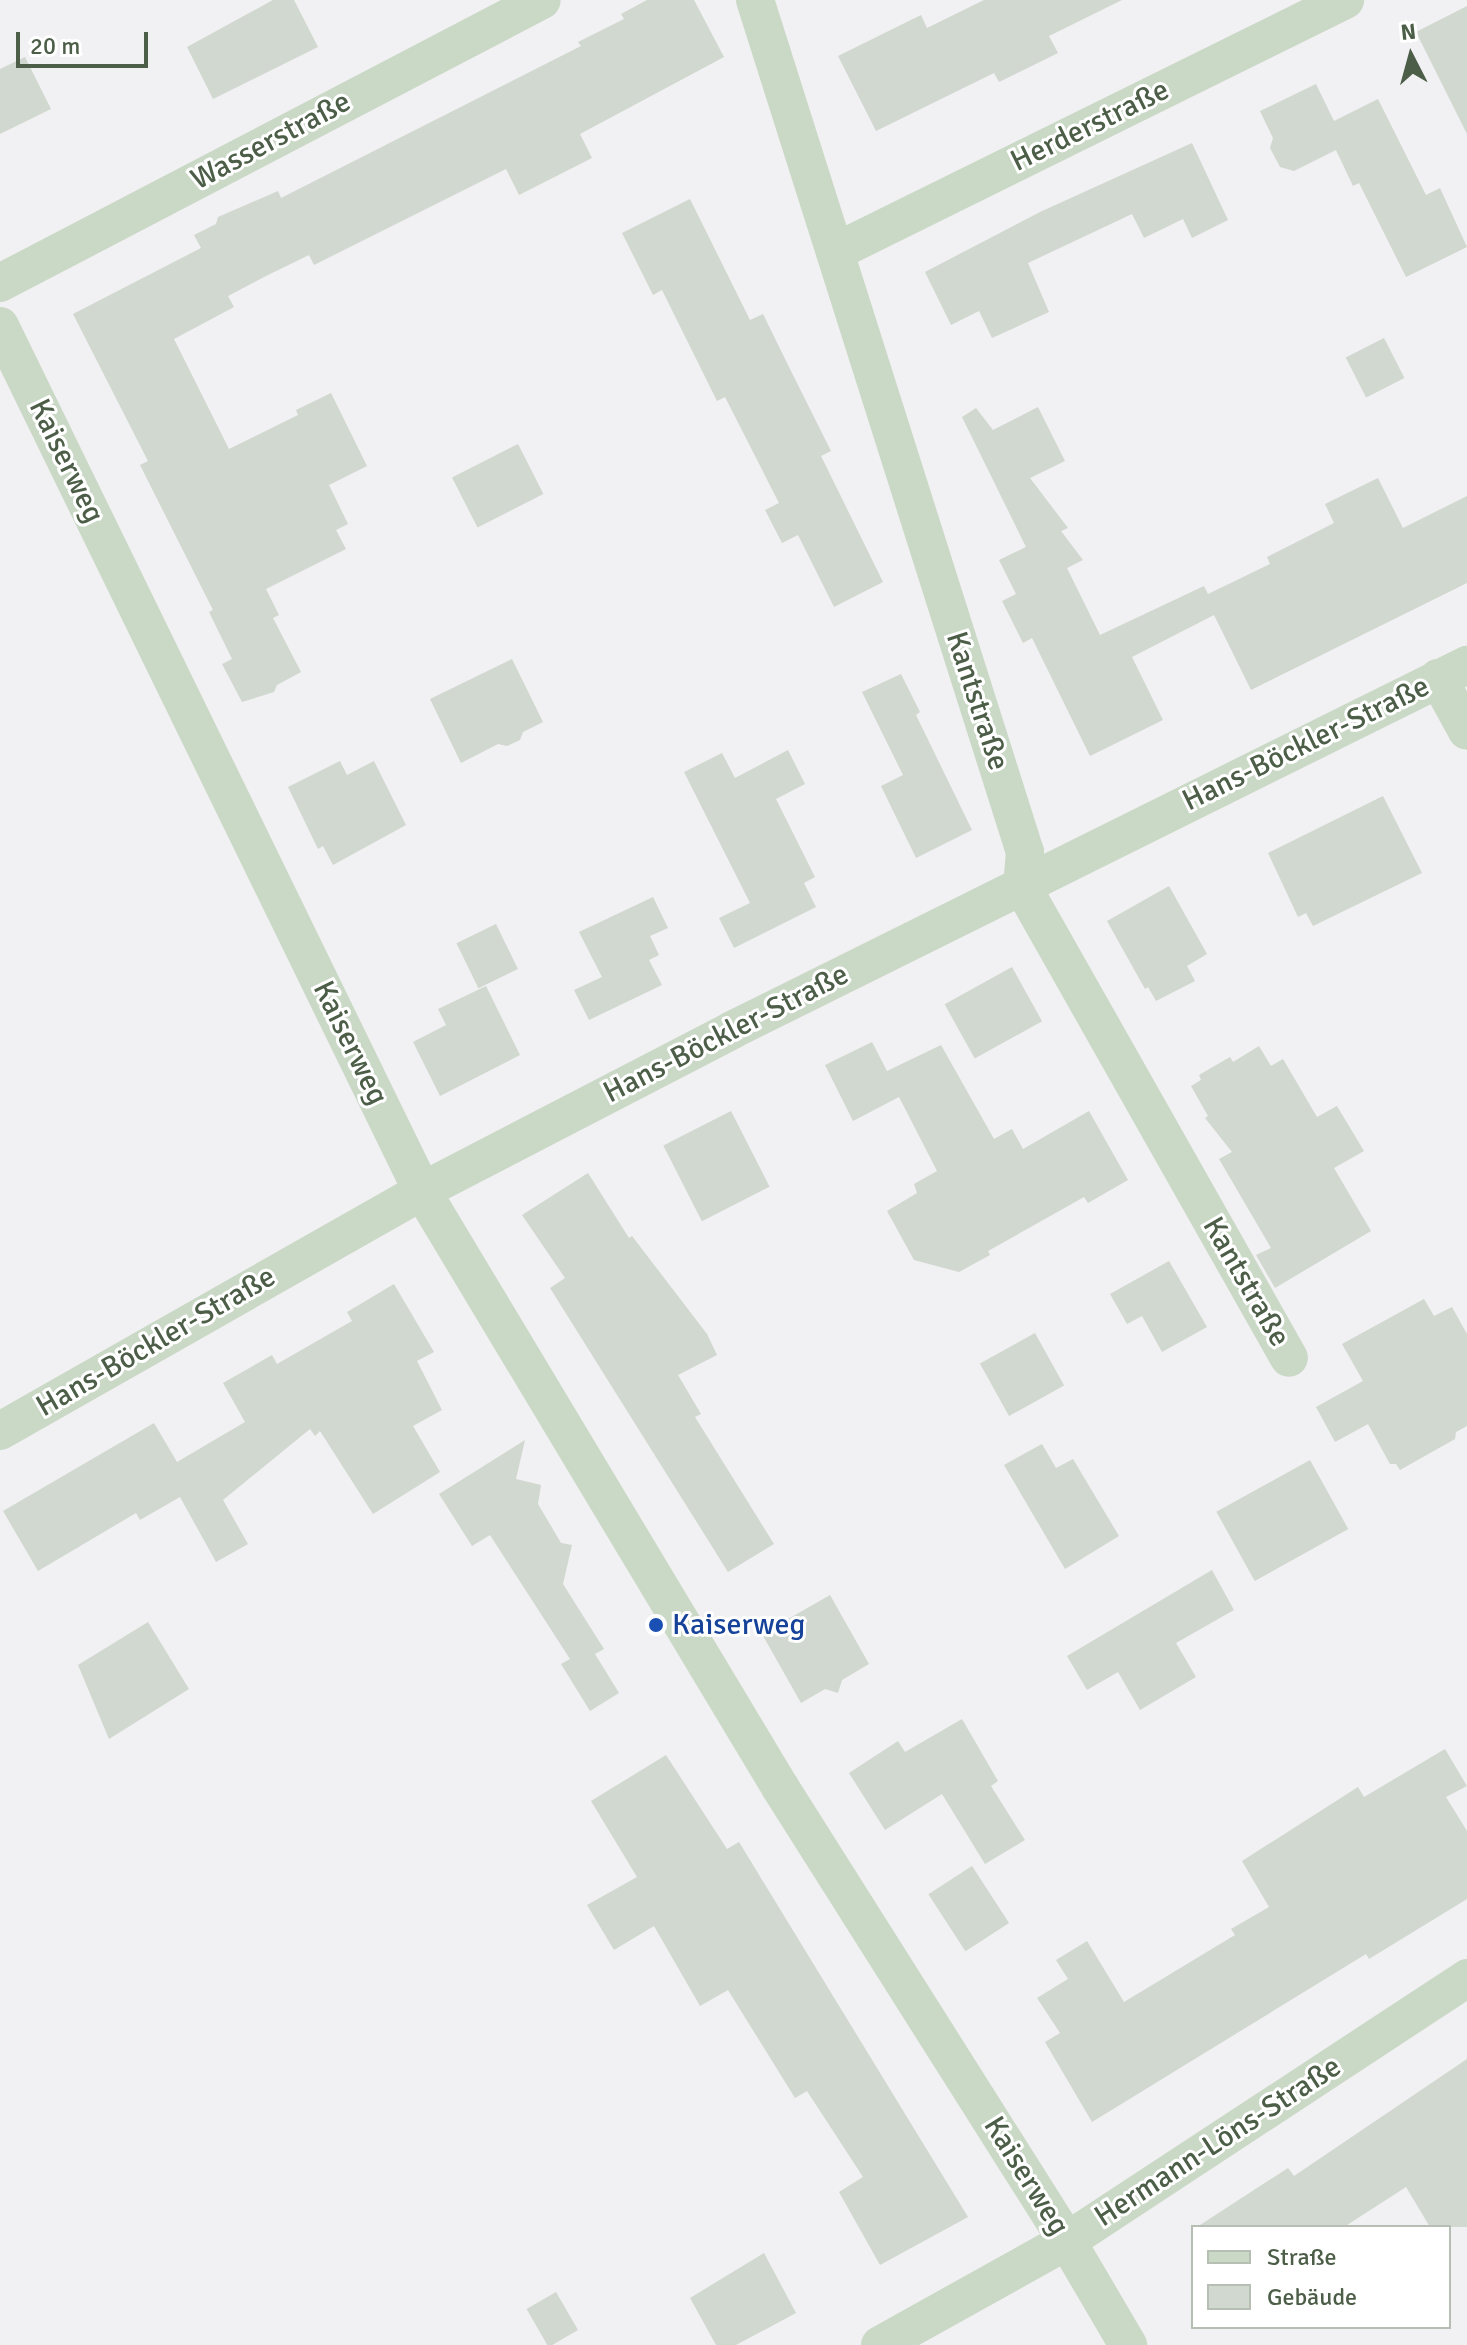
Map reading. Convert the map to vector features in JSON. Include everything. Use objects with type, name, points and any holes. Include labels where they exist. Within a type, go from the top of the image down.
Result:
[{"type":"street","name":"Wasserstraße","points":[[0,283],[542,0]]},
{"type":"street","name":"Kantstraße","points":[[755,0],[1025,852],[1022,886],[1289,1358]]},
{"type":"street","name":"Herderstraße","points":[[835,252],[1345,0]]},
{"type":"street","name":"Kaiserweg","points":[[0,326],[422,1191],[780,1787],[1067,2241],[1128,2345]]},
{"type":"street","name":"Hans-Böckler-Straße","points":[[0,1431],[422,1191],[732,1030],[1453,672]]},
{"type":"street","points":[[1453,672],[1467,731]]},
{"type":"street","name":"Hermann-Löns-Straße","points":[[880,2345],[1067,2241],[1467,1978]]},
{"type":"building","points":[[273,0],[294,0],[318,47],[213,99],[187,47]]},
{"type":"building","points":[[647,0],[694,0],[724,57],[580,134],[592,158],[519,195],[506,169],[314,265],[309,255],[268,275],[228,296],[234,307],[174,339],[229,449],[298,415],[296,410],[331,393],[367,466],[329,485],[348,524],[336,530],[346,549],[266,589],[279,615],[273,618],[301,672],[277,685],[274,692],[242,702],[222,664],[232,659],[209,612],[213,610],[140,465],[148,461],[73,314],[201,248],[194,235],[216,224],[218,217],[278,191],[281,198],[581,46],[578,42],[624,19],[621,14]]},
{"type":"building","points":[[984,0],[1122,0],[1049,36],[1058,53],[999,82],[994,73],[876,131],[838,56],[921,15],[927,28]]},
{"type":"building","points":[[1467,6],[1467,134],[1416,32]]},
{"type":"building","points":[[25,57],[51,109],[0,134],[0,69]]},
{"type":"building","points":[[1316,84],[1334,121],[1378,99],[1426,195],[1440,188],[1467,247],[1406,277],[1359,183],[1353,186],[1336,150],[1294,171],[1280,167],[1270,148],[1273,138],[1260,111]]},
{"type":"building","points":[[1192,143],[1228,220],[1192,238],[1183,219],[1144,238],[1132,214],[1028,263],[1049,312],[992,338],[979,311],[951,325],[925,272],[1040,212]]},
{"type":"building","points":[[690,199],[750,320],[763,314],[831,451],[821,456],[883,582],[834,607],[798,535],[782,543],[765,510],[779,503],[725,397],[717,401],[662,290],[653,295],[622,233]]},
{"type":"building","points":[[1384,338],[1404,378],[1366,398],[1346,358]]},
{"type":"building","points":[[1038,407],[1065,461],[1030,478],[1068,528],[1061,531],[1083,560],[1067,568],[1100,635],[1204,586],[1208,594],[1270,564],[1267,557],[1334,523],[1325,504],[1378,478],[1403,528],[1467,496],[1467,583],[1251,690],[1214,615],[1132,657],[1163,720],[1090,756],[1032,638],[1023,643],[1002,601],[1016,594],[999,560],[1026,547],[962,417],[976,408],[993,430]]},
{"type":"building","points":[[518,444],[543,494],[477,527],[452,478]]},
{"type":"building","points":[[512,659],[543,722],[523,732],[520,740],[507,746],[498,744],[461,763],[430,699]]},
{"type":"building","points":[[901,674],[920,712],[916,715],[972,830],[916,858],[881,786],[903,775],[862,692]]},
{"type":"building","points":[[788,750],[805,784],[776,799],[815,877],[804,883],[816,907],[734,948],[719,918],[750,903],[684,772],[722,753],[735,778]]},
{"type":"building","points":[[340,761],[347,775],[374,761],[406,825],[333,865],[323,846],[318,849],[288,787]]},
{"type":"building","points":[[1383,796],[1422,873],[1313,926],[1306,913],[1298,917],[1268,853]]},
{"type":"building","points":[[1169,886],[1207,954],[1187,966],[1195,981],[1156,1001],[1148,987],[1145,989],[1107,921]]},
{"type":"building","points":[[653,897],[668,928],[650,936],[659,955],[649,960],[662,985],[589,1020],[574,990],[602,977],[579,932]]},
{"type":"building","points":[[496,924],[518,969],[478,988],[456,943]]},
{"type":"building","points":[[1012,967],[1042,1021],[975,1059],[945,1004]]},
{"type":"building","points":[[486,986],[520,1055],[440,1096],[413,1042],[446,1025],[438,1009]]},
{"type":"building","points":[[872,1042],[887,1071],[941,1045],[994,1139],[1012,1129],[1023,1149],[1089,1111],[1128,1180],[1088,1203],[1084,1197],[988,1251],[990,1255],[959,1272],[914,1260],[887,1211],[917,1193],[914,1184],[937,1171],[899,1097],[853,1121],[825,1065]]},
{"type":"building","points":[[1259,1046],[1271,1066],[1283,1059],[1317,1117],[1337,1106],[1364,1151],[1334,1168],[1371,1231],[1275,1288],[1256,1255],[1271,1248],[1219,1159],[1232,1152],[1205,1118],[1208,1116],[1191,1086],[1201,1080],[1199,1075],[1230,1057],[1233,1062]]},
{"type":"building","points":[[731,1111],[770,1187],[702,1221],[663,1146]]},
{"type":"building","points":[[588,1173],[629,1238],[632,1236],[707,1334],[717,1355],[678,1375],[701,1414],[695,1417],[774,1544],[728,1572],[550,1288],[565,1278],[522,1215]]},
{"type":"building","points":[[1169,1261],[1207,1327],[1162,1352],[1142,1316],[1127,1324],[1110,1294]]},
{"type":"building","points":[[394,1284],[434,1352],[417,1361],[442,1410],[413,1426],[440,1472],[373,1514],[320,1431],[315,1436],[310,1429],[223,1500],[248,1544],[216,1562],[180,1497],[140,1520],[136,1513],[38,1571],[3,1511],[154,1423],[177,1462],[245,1422],[223,1383],[272,1355],[277,1364],[352,1321],[347,1312]]},
{"type":"building","points":[[1424,1299],[1434,1316],[1452,1307],[1467,1334],[1467,1426],[1456,1432],[1455,1439],[1400,1470],[1396,1464],[1390,1464],[1368,1424],[1335,1442],[1316,1407],[1363,1381],[1342,1344]]},
{"type":"building","points":[[1035,1333],[1064,1385],[1009,1416],[980,1364]]},
{"type":"building","points":[[525,1440],[516,1479],[541,1485],[538,1504],[561,1543],[572,1545],[563,1584],[604,1649],[595,1654],[619,1693],[590,1711],[561,1664],[570,1659],[490,1535],[472,1546],[439,1494]]},
{"type":"building","points":[[1042,1444],[1056,1468],[1073,1459],[1119,1536],[1065,1569],[1004,1465]]},
{"type":"building","points":[[1310,1460],[1348,1529],[1255,1581],[1216,1512]]},
{"type":"building","points":[[1212,1570],[1234,1610],[1176,1643],[1196,1677],[1140,1710],[1118,1672],[1087,1690],[1067,1656]]},
{"type":"building","points":[[830,1595],[869,1664],[842,1680],[838,1693],[825,1689],[801,1703],[762,1634]]},
{"type":"building","points":[[148,1622],[189,1689],[109,1739],[78,1665]]},
{"type":"building","points":[[962,1719],[998,1781],[991,1786],[1025,1840],[985,1864],[942,1794],[885,1830],[849,1773],[898,1741],[905,1752]]},
{"type":"building","points":[[1445,1749],[1467,1786],[1446,1797],[1467,1831],[1467,1899],[1369,1959],[1366,1954],[1092,2122],[1045,2042],[1060,2033],[1037,1998],[1068,1979],[1056,1960],[1087,1941],[1124,2002],[1235,1935],[1231,1929],[1269,1907],[1242,1861],[1358,1787],[1364,1797]]},
{"type":"building","points":[[666,1755],[727,1849],[739,1842],[968,2217],[880,2265],[839,2192],[863,2177],[807,2091],[795,2098],[728,1990],[700,2006],[654,1926],[614,1950],[587,1905],[637,1877],[591,1801]]},
{"type":"building","points":[[972,1866],[1009,1923],[965,1951],[928,1894]]},
{"type":"building","points":[[1467,2059],[1467,2227],[1429,2225],[1406,2187],[1347,2225],[1200,2225],[1288,2168],[1294,2176]]},
{"type":"building","points":[[764,2253],[796,2313],[736,2345],[716,2345],[690,2298]]},
{"type":"building","points":[[556,2292],[578,2330],[547,2345],[527,2309]]},
{"type":"place","name":"Kaiserweg","points":[[656,1625]]}]
